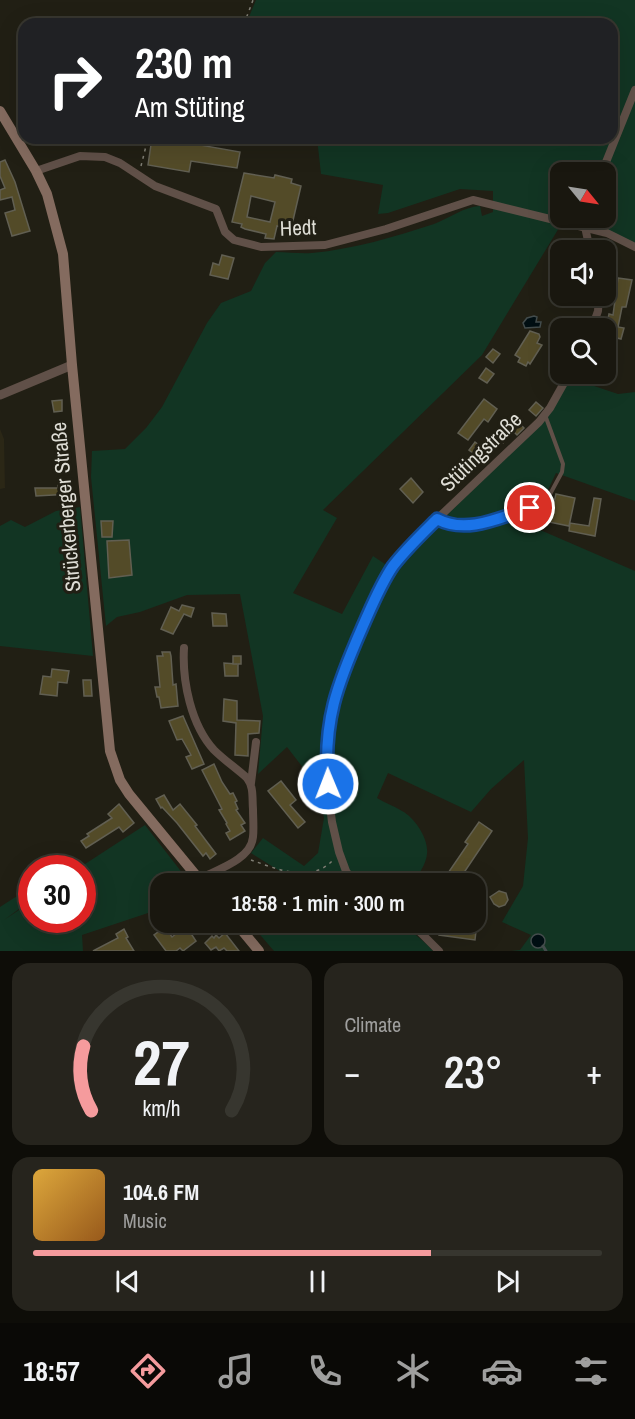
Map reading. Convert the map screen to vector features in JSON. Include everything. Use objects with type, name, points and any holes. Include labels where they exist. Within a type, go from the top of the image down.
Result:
[{"type":"main road","name":"Strückerberger Straße","points":[[0,111],[18,141]]},
{"type":"main road","name":"Strückerberger Straße","points":[[20,144],[47,194],[63,254],[110,751],[120,780],[129,794],[194,873]]},
{"type":"main road","points":[[244,933],[259,951]]},
{"type":"street","points":[[618,132],[635,90]]},
{"type":"street","points":[[606,162],[613,144]]},
{"type":"street","name":"Hedt","points":[[36,171],[80,156],[105,157],[120,163],[155,186],[216,208],[225,232],[234,240],[261,246],[326,245],[473,200],[550,219]]},
{"type":"street","points":[[589,228],[607,233],[635,247]]},
{"type":"street","points":[[0,395],[72,365]]},
{"type":"street","name":"Stütingstraße","points":[[347,873],[339,852],[332,822],[327,782],[327,735],[334,697],[366,618],[390,571],[401,556],[545,415],[563,384]]},
{"type":"street","points":[[437,519],[445,523],[472,525],[530,508],[541,510]]},
{"type":"street","points":[[184,648],[183,661],[188,692],[200,732],[215,751],[251,783]]},
{"type":"street","points":[[214,873],[241,857],[253,838],[251,783],[256,742]]},
{"type":"street","points":[[421,933],[439,951]]},
{"type":"lane","points":[[541,510],[562,472],[563,464],[545,415]]},
{"type":"path","points":[[246,18],[253,0]]},
{"type":"path","points":[[137,175],[147,144]]},
{"type":"path","points":[[241,857],[272,867],[309,874],[327,867],[339,852]]},
{"type":"shaded area","points":[[537,317],[536,322],[541,322],[540,327],[525,328],[523,323],[527,318]]},
{"type":"shaded area","points":[[0,429],[4,439],[5,488],[0,489]]},
{"type":"shaded area","points":[[535,934],[541,934],[545,941],[541,948],[535,948],[531,944],[531,938]]},
{"type":"green space","points":[[256,0],[635,0],[635,244],[598,228],[616,228],[616,162],[550,162],[550,228],[559,228],[482,355],[323,510],[337,518],[293,593],[342,614],[373,556],[397,572],[402,559],[537,427],[566,384],[588,384],[618,394],[635,392],[635,501],[556,473],[531,526],[635,571],[635,951],[511,951],[520,950],[531,935],[502,922],[523,886],[528,838],[524,760],[491,789],[471,812],[388,773],[377,798],[407,814],[420,830],[426,842],[427,854],[419,873],[283,873],[251,853],[263,838],[304,866],[318,853],[324,818],[318,787],[287,747],[258,774],[263,716],[240,594],[187,595],[140,612],[117,617],[106,626],[91,477],[92,451],[125,449],[146,428],[162,407],[207,323],[221,303],[251,291],[265,263],[276,252],[308,253],[343,249],[419,229],[474,207],[480,206],[482,216],[493,212],[493,191],[460,189],[388,213],[378,214],[383,185],[321,174],[318,144],[618,144],[618,18],[248,18]]},
{"type":"green space","points":[[80,507],[93,656],[0,646],[0,526],[11,520],[25,527],[56,511]]},
{"type":"green space","points":[[145,825],[182,873],[150,873],[150,912],[96,930],[96,857]]},
{"type":"green space","points":[[18,895],[18,910],[4,920],[18,911],[18,933],[88,933],[82,935],[83,951],[0,951],[0,907]]},
{"type":"green space","points":[[259,933],[414,933],[433,951],[274,951]]},
{"type":"building","points":[[151,144],[194,144],[240,152],[237,168],[191,161],[189,172],[148,165]]},
{"type":"building","points":[[5,160],[15,182],[30,231],[12,236],[5,213],[15,210],[12,197],[0,200],[0,190],[5,188],[0,176],[0,162]]},
{"type":"building","points":[[244,173],[274,178],[275,175],[292,179],[291,183],[301,186],[291,229],[277,226],[274,239],[265,238],[266,234],[245,229],[241,227],[242,224],[232,222]],"holes":[[[251,196],[275,202],[270,222],[247,217]]]},
{"type":"building","points":[[222,255],[234,258],[228,279],[210,275],[213,263],[219,265]]},
{"type":"building","points":[[618,278],[632,280],[626,307],[622,307],[618,327],[624,328],[621,339],[616,338],[616,318],[608,318],[609,314],[613,315],[616,306]]},
{"type":"building","points":[[530,331],[539,334],[537,343],[542,345],[530,364],[528,362],[526,366],[518,362],[520,358],[515,355]]},
{"type":"building","points":[[493,349],[500,354],[493,363],[486,357]]},
{"type":"building","points":[[486,368],[494,374],[487,383],[479,378]]},
{"type":"building","points":[[484,399],[497,409],[488,422],[484,419],[468,440],[458,433]]},
{"type":"building","points":[[62,400],[62,411],[54,412],[52,401]]},
{"type":"building","points":[[536,402],[543,408],[536,416],[529,410]]},
{"type":"building","points":[[518,416],[522,419],[519,423],[524,428],[517,435],[513,431],[503,443],[494,436],[500,427],[504,430]]},
{"type":"building","points":[[475,442],[484,449],[478,457],[469,450]]},
{"type":"building","points":[[411,478],[423,492],[413,503],[400,489]]},
{"type":"building","points":[[69,481],[71,494],[36,496],[35,488],[58,488],[58,483]]},
{"type":"building","points":[[556,494],[575,498],[569,526],[544,521],[545,514],[551,515]]},
{"type":"building","points":[[594,498],[601,499],[595,536],[569,531],[570,523],[589,526]]},
{"type":"building","points":[[101,521],[113,521],[112,537],[102,537]]},
{"type":"building","points":[[129,540],[132,575],[109,578],[107,541]]},
{"type":"building","points":[[182,605],[194,608],[191,617],[184,614],[173,634],[161,629],[171,607],[179,611]]},
{"type":"building","points":[[212,613],[226,614],[227,626],[213,626]]},
{"type":"building","points":[[162,652],[170,652],[173,685],[176,684],[178,706],[161,708],[159,697],[157,697],[155,687],[160,687],[157,656],[163,656]]},
{"type":"building","points":[[233,656],[241,656],[238,676],[225,676],[224,663],[233,664]]},
{"type":"building","points":[[52,669],[69,671],[67,683],[58,682],[57,696],[40,694],[43,676],[51,677]]},
{"type":"building","points":[[83,680],[91,680],[92,696],[84,696]]},
{"type":"building","points":[[224,699],[237,701],[237,720],[260,721],[259,733],[248,734],[248,756],[235,755],[236,723],[223,721]]},
{"type":"building","points":[[183,716],[204,764],[192,769],[186,757],[191,755],[182,739],[177,740],[169,721]]},
{"type":"building","points":[[214,764],[222,782],[230,794],[233,793],[237,801],[235,802],[238,809],[236,810],[245,823],[241,825],[245,831],[230,840],[226,833],[230,831],[219,810],[222,809],[202,770]]},
{"type":"building","points":[[281,781],[296,800],[290,805],[305,822],[298,828],[268,791]]},
{"type":"building","points":[[164,795],[173,810],[180,804],[197,825],[195,826],[216,854],[210,859],[206,853],[203,856],[177,823],[161,808],[156,799]]},
{"type":"building","points":[[119,804],[134,823],[123,832],[119,827],[86,848],[81,841],[89,836],[87,834],[112,818],[108,814]]},
{"type":"building","points":[[479,822],[492,831],[464,873],[448,873],[468,844],[465,842]]},
{"type":"building","points":[[499,891],[506,893],[508,900],[505,905],[499,907],[490,897]]},
{"type":"building","points":[[124,929],[128,937],[126,938],[134,951],[93,951],[118,938],[116,934]]},
{"type":"building","points":[[169,933],[172,937],[177,933],[191,933],[196,941],[183,951],[180,948],[176,951],[166,951],[154,935]]},
{"type":"building","points":[[225,933],[239,951],[227,951],[224,948],[219,951],[216,947],[211,950],[205,943],[212,936],[214,938],[216,935],[219,938]]},
{"type":"building","points":[[439,933],[476,933],[475,940],[439,935]]},
{"type":"waterway","points":[[543,946],[546,951]]},
{"type":"route","points":[[328,784],[327,735],[334,697],[370,609],[394,565],[437,519],[456,525],[472,525],[487,523],[530,508]]}]
